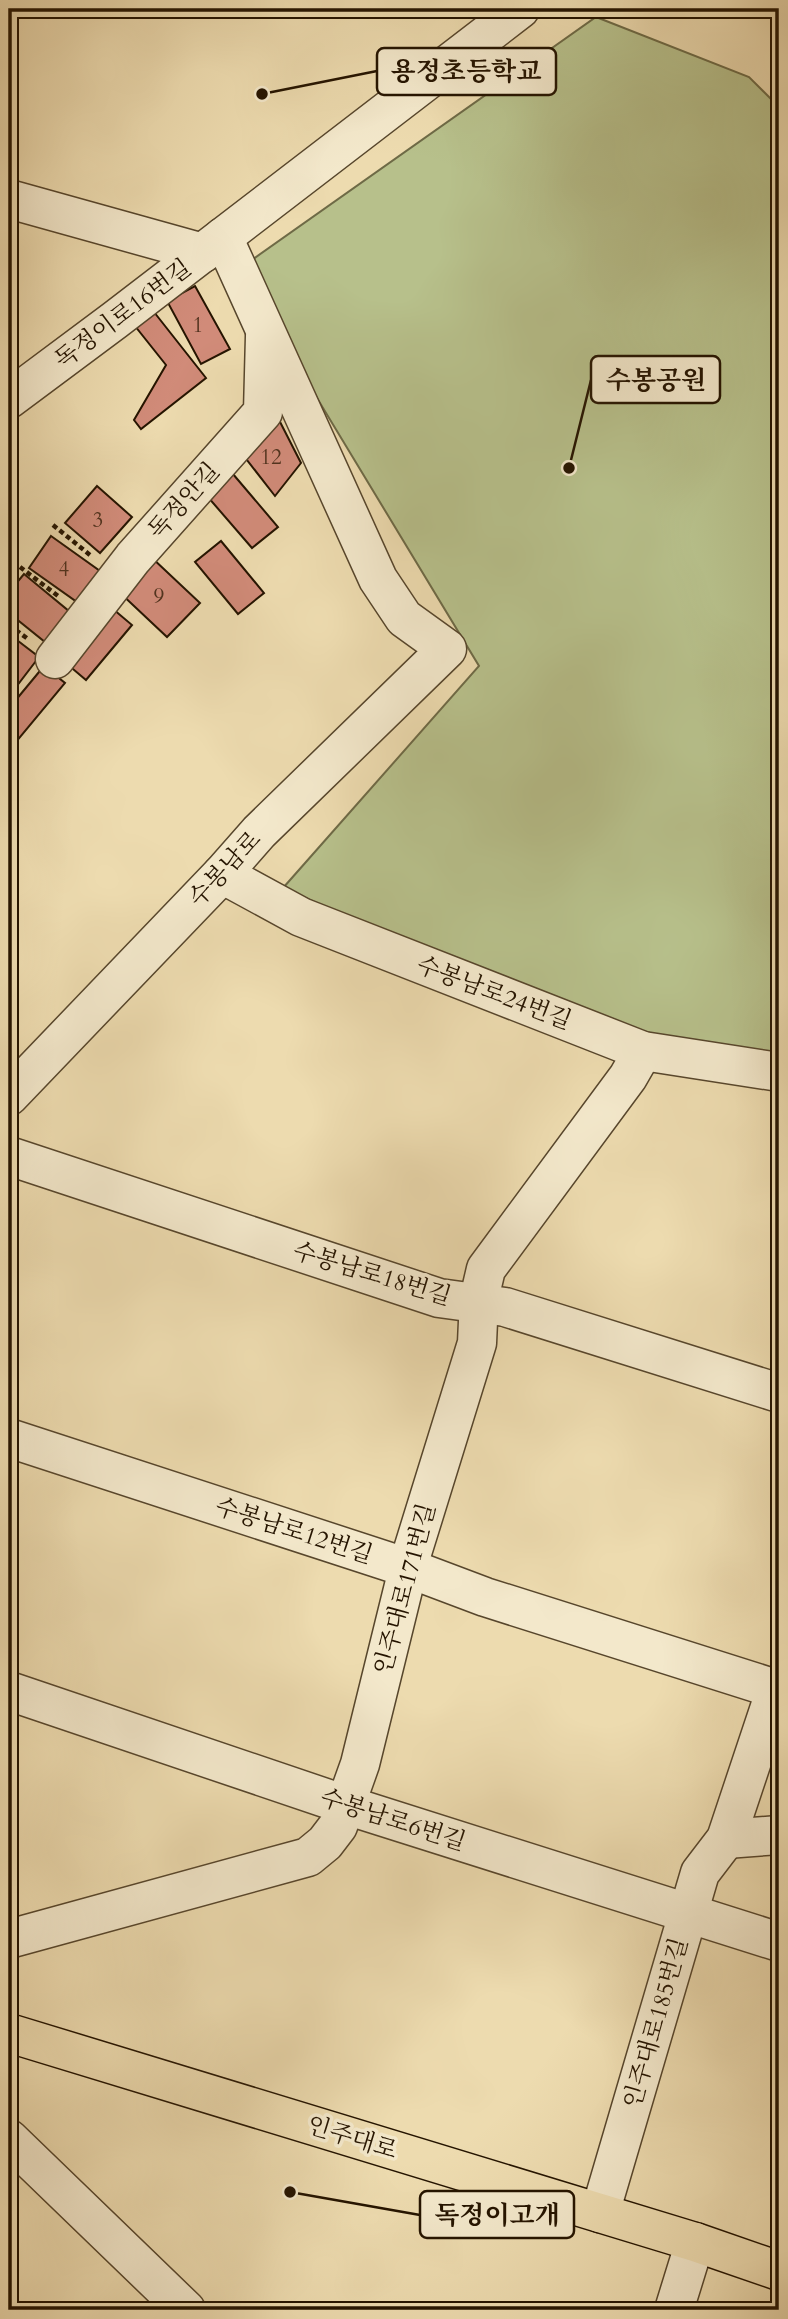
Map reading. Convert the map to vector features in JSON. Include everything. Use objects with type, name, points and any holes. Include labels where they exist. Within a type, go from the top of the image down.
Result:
[{"type":"main road","name":"인주대로","points":[[9,2033],[695,2242],[779,2271]]},
{"type":"street","points":[[9,199],[213,245],[520,9]]},
{"type":"street","name":"독정안길","points":[[213,245],[265,327],[378,579],[404,618],[447,649]]},
{"type":"street","name":"독정이로16번길","points":[[9,399],[213,245]]},
{"type":"street","name":"독정안길","points":[[55,659],[133,558],[263,412],[265,327]]},
{"type":"street","name":"수봉남로","points":[[9,1096],[259,832],[447,649]]},
{"type":"street","name":"수봉남로24번길","points":[[222,874],[301,917],[643,1051],[779,1072]]},
{"type":"street","name":"인주대로171번길","points":[[9,1939],[308,1857],[325,1843],[338,1826],[360,1764],[408,1569],[477,1343],[479,1304],[486,1269],[628,1077],[643,1051]]},
{"type":"street","name":"수봉남로18번길","points":[[9,1156],[439,1298],[505,1307],[779,1393]]},
{"type":"street","name":"수봉남로12번길","points":[[9,1438],[408,1569],[485,1597],[778,1689]]},
{"type":"street","name":"인주대로185번길","points":[[600,2213],[700,1873],[726,1839],[778,1689]]},
{"type":"street","name":"수봉남로6번길","points":[[9,1691],[346,1805],[779,1941]]},
{"type":"street","points":[[726,1839],[779,1835]]},
{"type":"street","points":[[9,2138],[186,2310]]},
{"type":"street","points":[[674,2310],[695,2242]]},
{"type":"path","points":[[53,525],[119,578]]},
{"type":"path","points":[[20,567],[88,618]]},
{"type":"green space","points":[[596,17],[749,77],[779,107],[779,1067],[642,1047],[283,888],[479,666],[239,269]]},
{"type":"building","points":[[195,286],[230,349],[201,364],[167,301]]},
{"type":"building","points":[[154,312],[206,378],[141,429],[134,420],[166,365],[135,326]]},
{"type":"building","points":[[277,416],[301,463],[275,496],[240,451]]},
{"type":"building","points":[[227,467],[278,527],[252,548],[201,489]]},
{"type":"building","points":[[97,486],[132,517],[100,553],[65,523]]},
{"type":"building","points":[[51,536],[100,571],[77,602],[29,568]]},
{"type":"building","points":[[221,541],[264,593],[238,614],[195,562]]},
{"type":"building","points":[[150,556],[200,603],[167,637],[117,590]]},
{"type":"building","points":[[24,574],[70,612],[45,642],[9,613],[9,592]]},
{"type":"building","points":[[113,609],[132,625],[86,680],[67,664]]},
{"type":"building","points":[[9,634],[39,657],[16,687],[9,681]]},
{"type":"building","points":[[44,666],[65,683],[16,742],[9,737],[9,696],[15,701]]},
{"type":"place","name":"용정초등학교","points":[[262,94]]},
{"type":"place","name":"수봉공원","points":[[569,468]]},
{"type":"place","name":"독정이고개","points":[[290,2192]]}]
